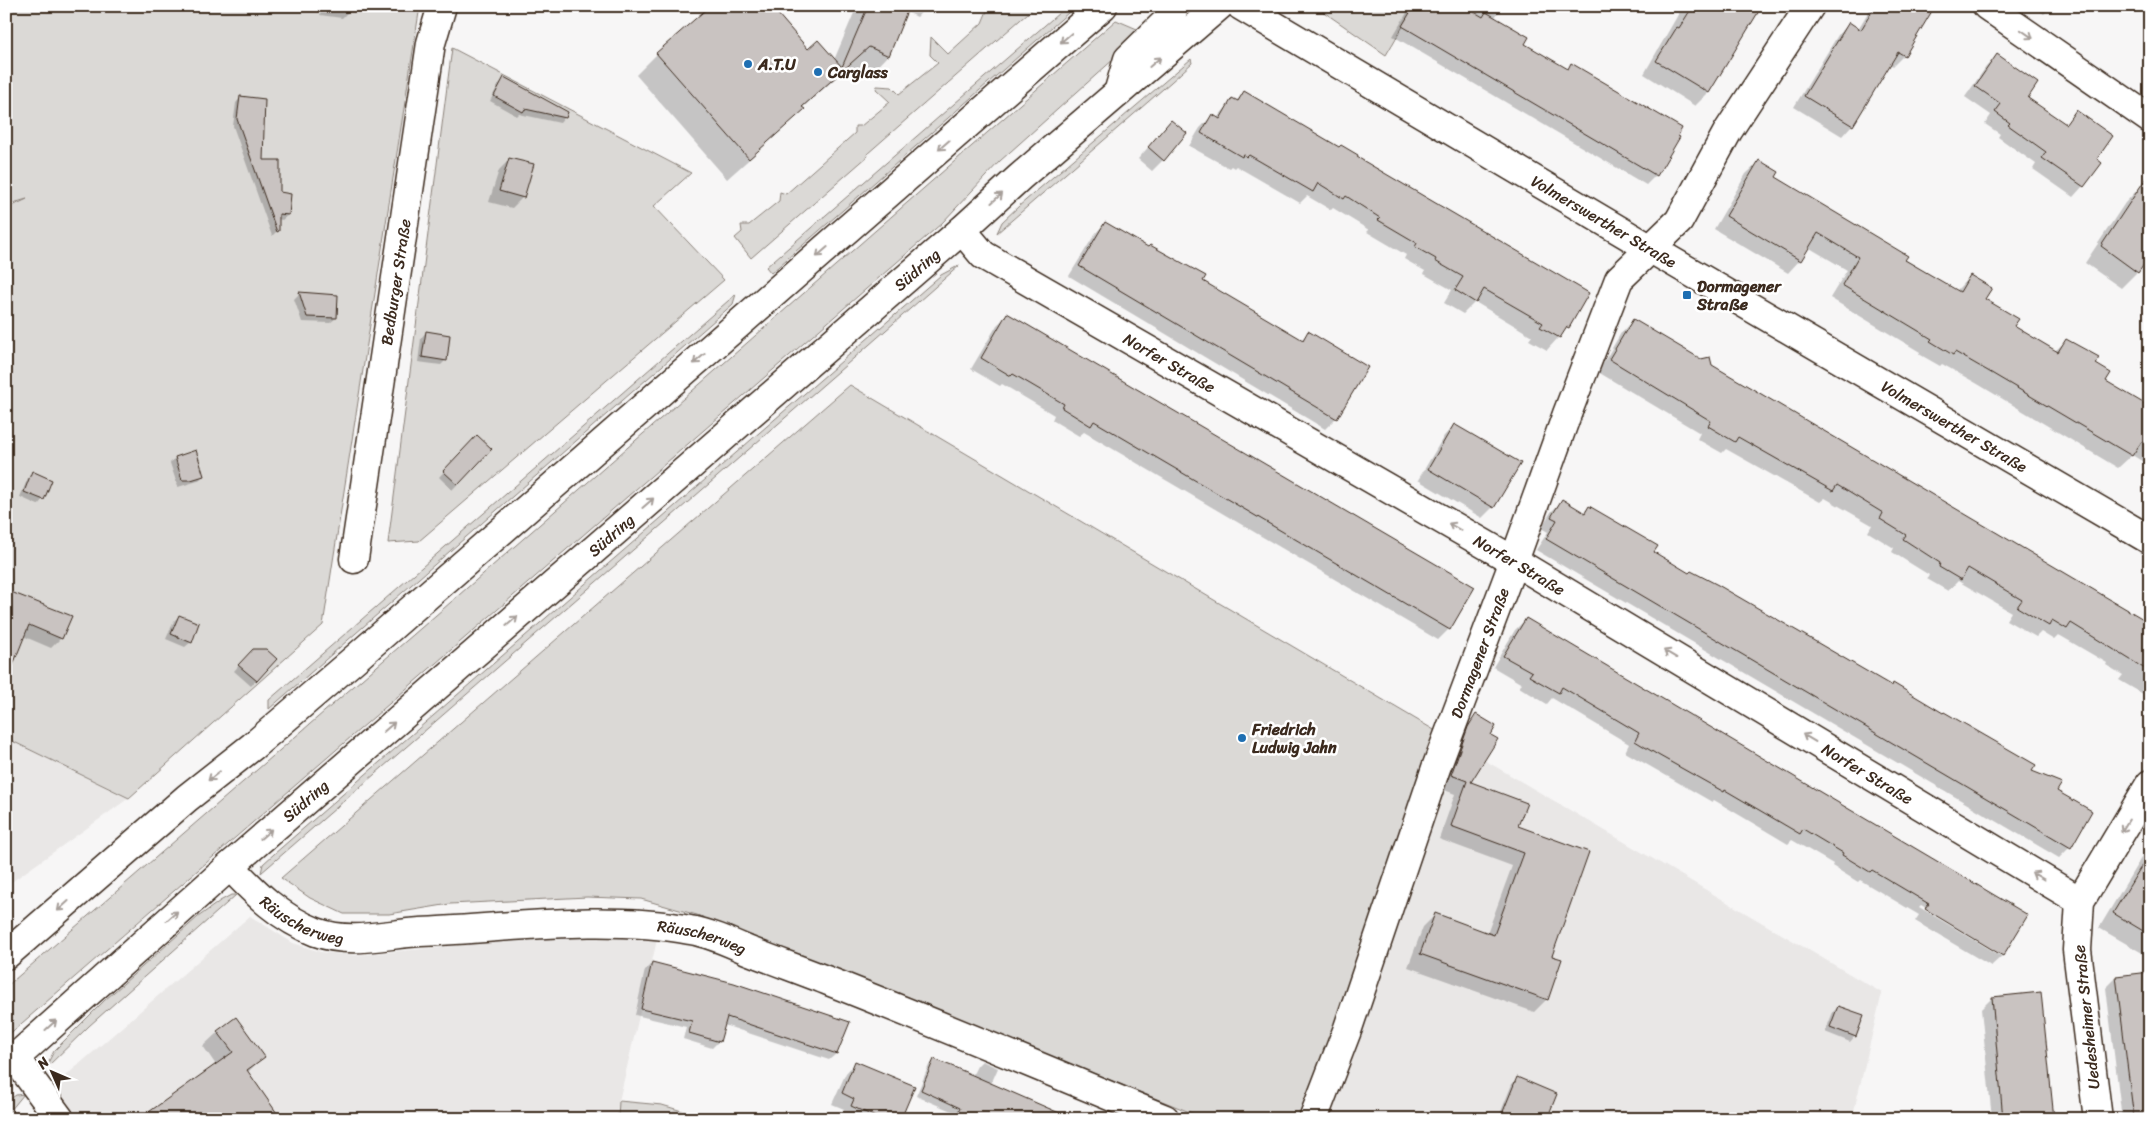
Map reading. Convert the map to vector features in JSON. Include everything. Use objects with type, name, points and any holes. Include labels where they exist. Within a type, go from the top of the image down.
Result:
[{"type":"street","name":"Bedburger Straße","points":[[354,559],[431,43],[442,6]]},
{"type":"street","points":[[6,955],[187,798],[253,746],[371,645],[1103,6]]},
{"type":"street","points":[[1118,93],[1128,59],[1170,18],[1175,6]]},
{"type":"street","name":"Südring","points":[[11,1062],[230,866],[962,230],[1020,177],[1219,6]]},
{"type":"street","name":"Volmerswerther Straße","points":[[1241,6],[1651,249],[2150,540]]},
{"type":"street","name":"Dormagener Straße","points":[[1313,1119],[1348,1028],[1436,768],[1619,279],[1678,221],[1728,131],[1810,6]]},
{"type":"street","points":[[1987,6],[2150,119]]},
{"type":"street","name":"Norfer Straße","points":[[962,230],[983,256],[1514,561],[2080,901]]},
{"type":"street","name":"Uedesheimer Straße","points":[[2098,1119],[2077,950],[2080,901],[2150,784]]},
{"type":"street","name":"Räuscherweg","points":[[230,866],[252,890],[275,910],[317,932],[341,939],[605,922],[649,924],[692,930],[893,1007],[1165,1119]]},
{"type":"street","points":[[11,1062],[60,1119]]},
{"type":"shaded area","points":[[6,6],[420,6],[323,625],[129,798],[6,738],[6,209],[27,199],[6,205]]},
{"type":"shaded area","points":[[989,6],[1036,6],[751,258],[735,238],[742,232],[741,225],[749,225],[779,201],[780,192],[786,194],[855,133],[855,126],[861,126],[890,102],[876,89],[877,86],[892,87],[899,94],[938,63],[930,55],[931,37],[948,54],[982,23]]},
{"type":"shaded area","points":[[1067,6],[1076,6],[771,273],[766,267]]},
{"type":"shaded area","points":[[1315,6],[1415,6],[1386,55]]},
{"type":"shaded area","points":[[1116,20],[1144,32],[1000,161],[942,223],[6,1037],[6,987],[443,609]]},
{"type":"shaded area","points":[[452,48],[691,173],[654,206],[724,280],[419,541],[388,543]]},
{"type":"shaded area","points":[[1191,59],[1192,63],[1171,82],[997,233],[1002,222],[1019,206]]},
{"type":"shaded area","points":[[960,265],[261,873],[263,864],[274,854],[941,275]]},
{"type":"shaded area","points":[[736,294],[733,304],[269,709],[269,700]]},
{"type":"shaded area","points":[[850,385],[1446,737],[1308,1119],[1207,1119],[697,915],[641,899],[587,897],[450,904],[389,914],[344,914],[310,898],[281,878]]},
{"type":"shaded area","points":[[6,738],[129,798],[6,886]]},
{"type":"shaded area","points":[[1457,744],[1882,993],[1852,1119],[1323,1119]]},
{"type":"shaded area","points":[[231,895],[236,895],[89,1026],[45,1069],[54,1051],[105,1000],[198,917]]},
{"type":"shaded area","points":[[250,916],[293,943],[321,952],[355,955],[597,933],[657,940],[619,1101],[618,1119],[77,1119],[54,1086]]},
{"type":"shaded area","points":[[24,1094],[6,1116],[6,1102],[16,1095]]},
{"type":"shaded area","points":[[619,1101],[662,1105],[709,1119],[618,1119]]},
{"type":"building","points":[[710,6],[771,6],[808,49],[818,40],[842,67],[868,6],[909,6],[889,56],[869,47],[802,107],[805,109],[749,159],[656,53]]},
{"type":"building","points":[[1414,6],[1464,6],[1483,17],[1486,12],[1529,37],[1525,44],[1568,69],[1571,63],[1682,128],[1678,136],[1680,137],[1657,176],[1402,26]]},
{"type":"building","points":[[1693,6],[1762,6],[1709,93],[1656,61],[1677,27],[1679,28]]},
{"type":"building","points":[[1875,6],[1935,6],[1905,56],[1898,52],[1853,126],[1804,96],[1849,22],[1861,30]]},
{"type":"building","points":[[1997,54],[2038,83],[2028,98],[2066,124],[2076,110],[2113,136],[2097,159],[2102,163],[2084,187],[2042,158],[2046,152],[2008,125],[2010,123],[1995,112],[2001,104],[1975,86]]},
{"type":"building","points":[[504,77],[568,112],[566,118],[525,109],[523,112],[494,96]]},
{"type":"building","points":[[1244,91],[1339,147],[1341,145],[1358,155],[1357,157],[1589,293],[1569,328],[1567,327],[1560,338],[1540,327],[1543,323],[1484,289],[1476,303],[1455,290],[1463,277],[1435,261],[1436,259],[1415,247],[1417,243],[1378,220],[1380,218],[1346,196],[1344,199],[1318,183],[1313,192],[1249,155],[1247,157],[1243,154],[1242,157],[1201,133],[1212,114],[1220,119],[1232,98],[1238,101]]},
{"type":"building","points":[[240,96],[265,99],[263,160],[280,160],[280,192],[291,194],[289,215],[279,214],[279,231],[277,232],[237,119]]},
{"type":"building","points":[[1171,120],[1187,133],[1164,161],[1148,147]]},
{"type":"building","points":[[509,158],[534,164],[524,198],[499,191]]},
{"type":"building","points":[[1759,160],[1779,172],[1776,177],[1908,256],[1905,260],[1960,292],[1970,275],[1992,288],[1985,299],[2019,319],[2014,326],[2058,352],[2066,339],[2099,357],[2096,364],[2111,373],[2106,381],[2150,407],[2150,446],[2142,441],[2132,456],[1955,352],[1953,355],[1930,341],[1932,339],[1842,285],[1858,257],[1818,233],[1801,261],[1726,216]]},
{"type":"building","points":[[2150,172],[2150,256],[2138,273],[2101,246]]},
{"type":"building","points":[[1105,222],[1148,247],[1150,245],[1206,276],[1203,281],[1303,340],[1308,331],[1368,367],[1337,419],[1079,266]]},
{"type":"building","points":[[299,292],[338,295],[337,318],[307,317]]},
{"type":"building","points":[[1007,313],[1475,587],[1450,630],[1094,421],[1091,426],[1062,408],[1064,404],[1013,374],[1011,376],[981,358]]},
{"type":"building","points":[[1633,319],[1701,359],[1710,357],[1712,365],[2150,623],[2150,672],[2071,623],[2067,629],[2052,620],[2049,626],[2017,607],[2022,600],[1968,568],[1961,580],[1939,567],[1940,563],[1903,539],[1906,535],[1880,519],[1883,513],[1837,485],[1833,491],[1738,437],[1735,442],[1708,426],[1711,421],[1609,359]]},
{"type":"building","points":[[426,331],[450,335],[447,361],[422,357]]},
{"type":"building","points":[[1454,424],[1521,463],[1494,508],[1428,469]]},
{"type":"building","points":[[477,435],[492,449],[458,485],[443,471]]},
{"type":"building","points":[[196,450],[204,476],[191,480],[182,480],[175,457]]},
{"type":"building","points":[[32,471],[52,480],[44,500],[24,492]]},
{"type":"building","points":[[1562,499],[1585,513],[1589,506],[1658,546],[1654,552],[1689,573],[1691,571],[1718,585],[1892,686],[1893,683],[2036,765],[2032,771],[2062,783],[2057,791],[2092,811],[2071,848],[1546,539],[1557,520],[1551,517]]},
{"type":"building","points":[[6,590],[72,616],[62,639],[29,625],[7,680]]},
{"type":"building","points":[[179,615],[199,623],[192,643],[171,634]]},
{"type":"building","points":[[1526,618],[2028,915],[2003,956],[1925,909],[1929,904],[1872,870],[1870,872],[1803,829],[1800,834],[1725,790],[1724,792],[1658,755],[1635,741],[1639,733],[1562,687],[1559,693],[1529,676],[1532,672],[1503,656]]},
{"type":"building","points":[[253,649],[266,649],[277,659],[257,681],[238,665]]},
{"type":"building","points":[[1476,714],[1496,726],[1491,735],[1498,739],[1471,782],[1527,803],[1518,826],[1589,852],[1552,956],[1562,959],[1548,1000],[1420,954],[1435,913],[1494,935],[1524,853],[1451,826],[1467,781],[1451,775],[1468,727]]},
{"type":"building","points":[[2150,852],[2150,935],[2113,913]]},
{"type":"building","points":[[652,962],[734,983],[850,1022],[837,1054],[727,1017],[720,1042],[689,1033],[692,1021],[641,1009]]},
{"type":"building","points":[[2150,972],[2150,1119],[2134,1119],[2116,976]]},
{"type":"building","points":[[2041,992],[2054,1119],[2003,1119],[1992,997]]},
{"type":"building","points":[[1838,1006],[1864,1015],[1856,1037],[1830,1027]]},
{"type":"building","points":[[236,1017],[265,1057],[247,1070],[281,1119],[139,1119],[233,1052],[217,1031]]},
{"type":"building","points":[[934,1059],[1073,1119],[955,1119],[960,1108],[921,1090]]},
{"type":"building","points":[[855,1061],[915,1086],[901,1119],[880,1119],[851,1106],[854,1099],[842,1093]]},
{"type":"building","points":[[1517,1077],[1557,1094],[1547,1119],[1500,1119]]},
{"type":"place","name":"A.T.U","points":[[748,64]]},
{"type":"place","name":"Carglass","points":[[818,72]]},
{"type":"place","name":"Dormagener Straße","points":[[1687,295]]},
{"type":"place","name":"Friedrich Ludwig Jahn","points":[[1242,738]]}]
